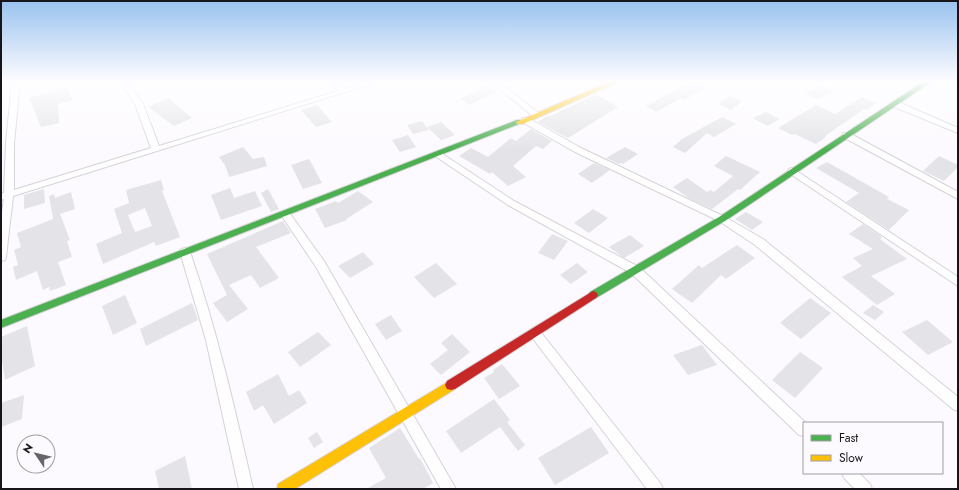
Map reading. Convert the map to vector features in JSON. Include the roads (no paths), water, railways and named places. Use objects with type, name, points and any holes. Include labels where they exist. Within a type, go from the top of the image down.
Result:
[{"type":"street","points":[[1,257],[14,105]]},
{"type":"street","points":[[139,105],[156,148]]},
{"type":"street","points":[[5,196],[297,105]]},
{"type":"street","points":[[524,105],[537,115]]},
{"type":"street","points":[[1,324],[525,120],[558,105]]},
{"type":"street","points":[[283,489],[406,414],[635,270],[722,219],[846,135],[894,105]]},
{"type":"street","points":[[897,105],[958,131]]},
{"type":"street","points":[[525,120],[578,150],[722,219],[759,242],[958,405]]},
{"type":"street","points":[[846,135],[924,176],[958,196]]},
{"type":"street","points":[[438,154],[510,203],[635,270],[803,429]]},
{"type":"street","points":[[792,171],[958,282]]},
{"type":"street","points":[[285,213],[320,264],[449,489]]},
{"type":"street","points":[[185,252],[196,282],[216,356],[246,489]]},
{"type":"street","points":[[535,333],[656,489]]},
{"type":"street","points":[[850,474],[865,489]]}]
